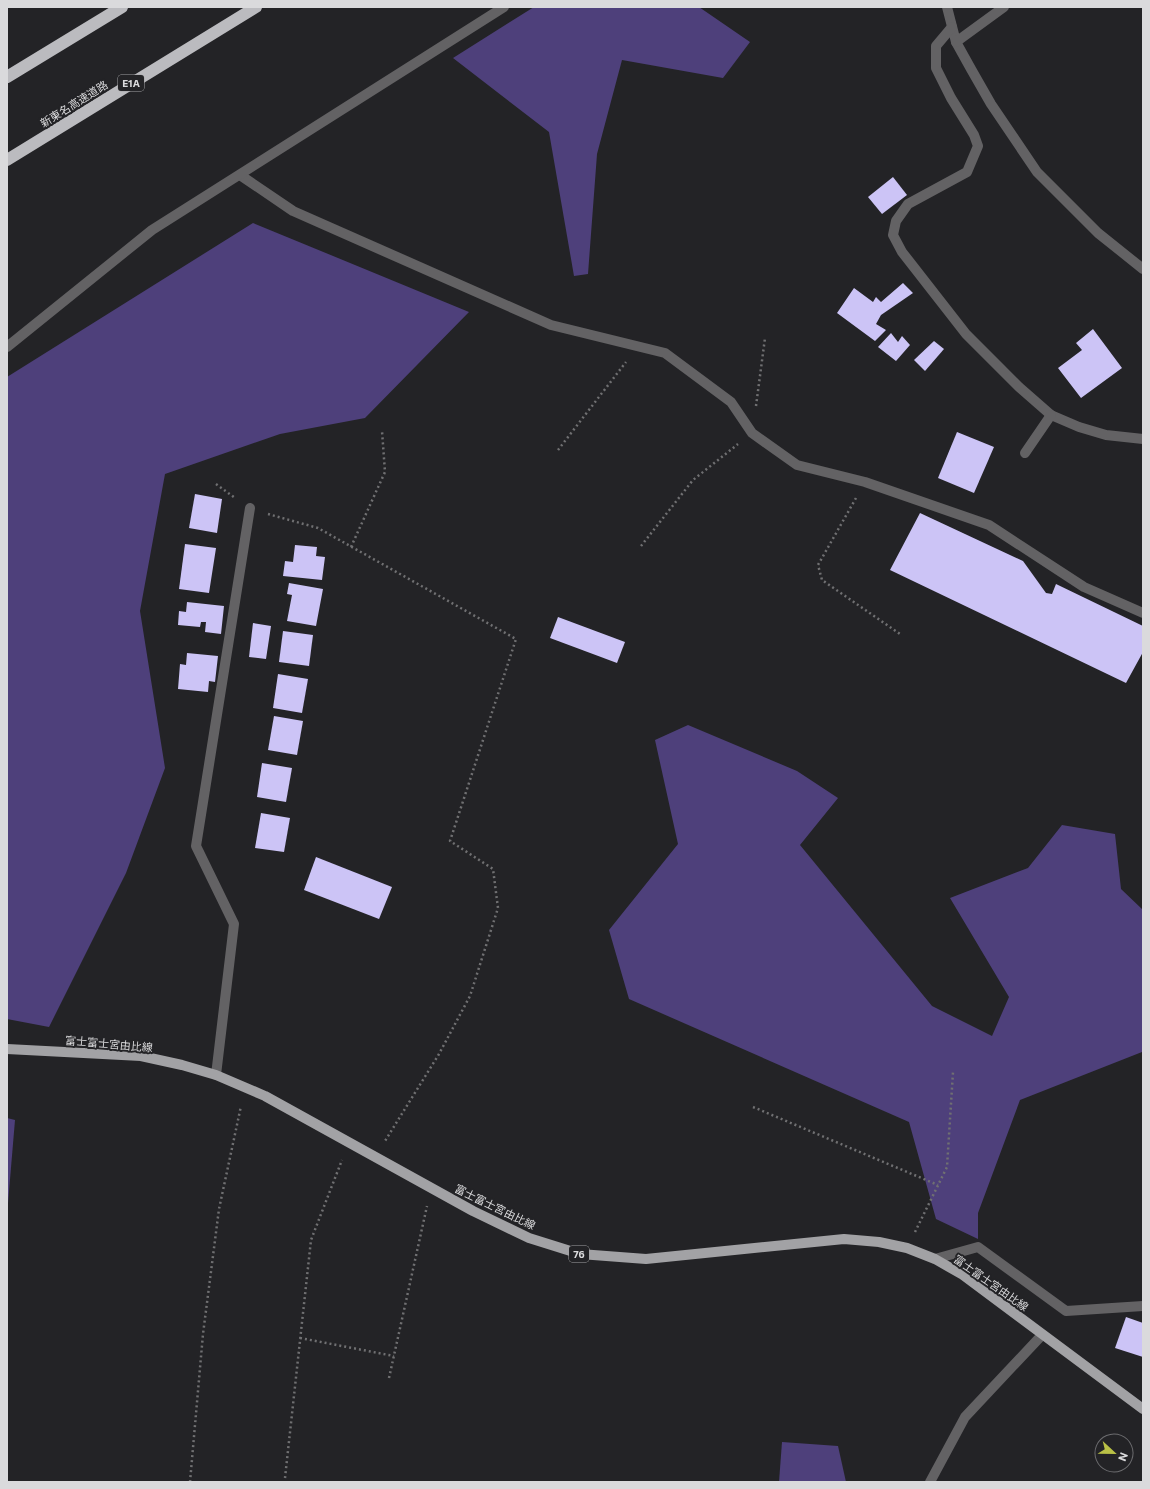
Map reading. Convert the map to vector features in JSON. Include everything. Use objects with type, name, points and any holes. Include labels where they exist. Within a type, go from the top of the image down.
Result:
[{"type":"highway","points":[[7,77],[122,7]]},
{"type":"highway","name":"新東名高速道路","points":[[7,160],[256,7]]},
{"type":"main road","name":"富士富士宮由比線","points":[[7,1049],[141,1056],[182,1065],[216,1075],[265,1096],[473,1211],[529,1238],[580,1254],[646,1259],[844,1239],[879,1242],[908,1248],[935,1259],[963,1275],[1143,1410]]},
{"type":"street","points":[[7,347],[152,230],[504,7]]},
{"type":"street","points":[[947,7],[956,42],[991,104],[1037,172],[1098,233],[1143,269]]},
{"type":"street","points":[[956,42],[1004,7]]},
{"type":"street","points":[[952,27],[936,46],[936,68],[951,98],[974,134],[978,146],[967,172],[908,204],[896,220],[894,235],[902,252],[966,334],[1019,387],[1051,415],[1079,427],[1106,434],[1143,438]]},
{"type":"street","points":[[240,175],[293,211],[551,324],[665,353],[731,402],[752,433],[797,465],[865,482],[989,525],[1084,588],[1143,613]]},
{"type":"street","points":[[1025,453],[1051,415]]},
{"type":"street","points":[[216,1075],[234,924],[196,846],[250,508]]},
{"type":"street","points":[[935,1259],[978,1247],[1066,1311],[1143,1306]]},
{"type":"street","points":[[930,1482],[965,1418],[1042,1335]]},
{"type":"path","points":[[641,546],[693,480],[752,433],[765,338]]},
{"type":"path","points":[[558,450],[639,346]]},
{"type":"path","points":[[350,547],[385,472],[382,431]]},
{"type":"path","points":[[865,482],[818,565],[822,580],[900,634]]},
{"type":"path","points":[[216,484],[250,508],[318,528],[516,639],[450,841],[493,869],[498,908],[470,996],[439,1054],[375,1157]]},
{"type":"path","points":[[908,1248],[947,1166],[953,1072]]},
{"type":"path","points":[[190,1482],[203,1334],[219,1209],[245,1088]]},
{"type":"path","points":[[753,1107],[938,1185]]},
{"type":"path","points":[[285,1478],[311,1240],[349,1143]]},
{"type":"path","points":[[390,1378],[431,1188]]},
{"type":"path","points":[[300,1338],[394,1356]]},
{"type":"shaded area","points":[[534,7],[699,7],[750,42],[723,78],[622,60],[597,154],[588,274],[574,276],[549,132],[453,58]]},
{"type":"shaded area","points":[[253,223],[469,312],[365,418],[280,434],[165,474],[140,611],[165,768],[126,873],[49,1027],[7,1019],[7,377]]},
{"type":"shaded area","points":[[688,725],[797,771],[838,798],[800,845],[932,1006],[992,1036],[1009,997],[950,898],[1028,868],[1062,825],[1115,834],[1121,889],[1143,910],[1143,1052],[1020,1100],[978,1213],[978,1239],[936,1219],[909,1122],[629,999],[609,930],[678,844],[655,740]]},
{"type":"shaded area","points":[[7,1118],[15,1120],[7,1215]]},
{"type":"shaded area","points":[[782,1442],[838,1446],[846,1482],[779,1482]]},
{"type":"building","points":[[893,177],[907,195],[882,214],[868,197]]},
{"type":"building","points":[[903,283],[913,293],[881,315],[876,324],[886,330],[875,341],[837,313],[854,288],[873,302],[876,297],[881,302]]},
{"type":"building","points":[[1093,329],[1122,368],[1081,398],[1058,368],[1082,350],[1076,343]]},
{"type":"building","points":[[891,333],[898,342],[902,336],[910,345],[896,361],[878,347]]},
{"type":"building","points":[[934,341],[944,349],[925,371],[914,360]]},
{"type":"building","points":[[957,432],[994,447],[974,493],[938,478]]},
{"type":"building","points":[[195,494],[222,499],[217,533],[189,528]]},
{"type":"building","points":[[920,513],[1023,561],[1046,593],[1052,594],[1056,584],[1143,626],[1143,652],[1126,683],[890,570]]},
{"type":"building","points":[[185,544],[216,548],[209,593],[179,589]]},
{"type":"building","points":[[295,545],[317,547],[316,556],[325,557],[322,580],[283,576],[285,561],[293,562]]},
{"type":"building","points":[[289,583],[323,589],[316,626],[287,621],[292,595],[287,594]]},
{"type":"building","points":[[187,602],[224,606],[221,634],[205,632],[206,622],[201,622],[200,627],[178,625],[179,611],[186,612]]},
{"type":"building","points":[[558,617],[625,642],[617,663],[550,638]]},
{"type":"building","points":[[253,623],[271,626],[266,659],[249,657]]},
{"type":"building","points":[[283,631],[313,635],[309,666],[279,662]]},
{"type":"building","points":[[187,653],[218,656],[215,682],[209,681],[208,692],[178,689],[180,664],[186,665]]},
{"type":"building","points":[[278,674],[308,679],[302,713],[273,708]]},
{"type":"building","points":[[274,716],[303,721],[297,755],[268,750]]},
{"type":"building","points":[[262,763],[292,768],[286,802],[257,797]]},
{"type":"building","points":[[261,813],[290,818],[284,852],[255,848]]},
{"type":"building","points":[[316,857],[392,887],[379,919],[304,890]]},
{"type":"building","points":[[1126,1317],[1143,1323],[1143,1357],[1115,1348]]}]
